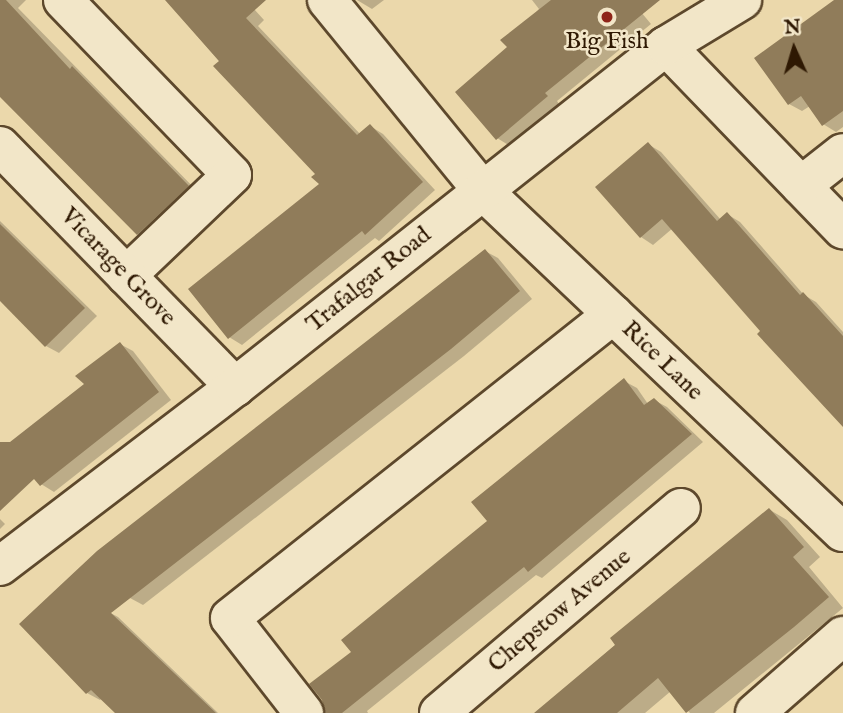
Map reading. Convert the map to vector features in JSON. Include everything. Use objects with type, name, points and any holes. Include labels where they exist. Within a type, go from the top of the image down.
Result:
[{"type":"street","points":[[63,0],[232,175],[127,276]]},
{"type":"street","name":"Rice Lane","points":[[327,0],[482,190],[843,532]]},
{"type":"street","name":"Trafalgar Road","points":[[0,566],[235,387],[666,47],[741,0]]},
{"type":"street","points":[[666,47],[843,229]]},
{"type":"street","name":"Vicarage Grove","points":[[0,146],[235,387]]},
{"type":"street","points":[[801,186],[843,153]]},
{"type":"street","points":[[304,713],[230,618],[613,314]]},
{"type":"street","name":"Chepstow Avenue","points":[[439,713],[681,508]]},
{"type":"street","points":[[755,713],[843,636]]},
{"type":"building","points":[[0,0],[6,0],[70,69],[72,66],[189,186],[137,235],[0,97]]},
{"type":"building","points":[[165,0],[266,0],[246,18],[357,135],[370,124],[423,182],[365,235],[362,231],[228,339],[188,289],[319,184],[311,177],[315,174],[213,66],[219,61]]},
{"type":"building","points":[[551,0],[660,0],[545,93],[548,96],[496,140],[455,92],[507,47],[500,40]]},
{"type":"building","points":[[834,0],[843,0],[843,111],[822,126],[801,96],[788,105],[754,58]]},
{"type":"building","points":[[648,142],[717,221],[727,212],[800,295],[803,292],[843,336],[843,427],[757,334],[760,331],[662,219],[640,238],[595,187]]},
{"type":"building","points":[[0,224],[85,308],[45,347],[0,301]]},
{"type":"building","points":[[485,249],[520,291],[451,349],[111,613],[216,713],[115,713],[91,690],[86,694],[19,624],[97,551]]},
{"type":"building","points":[[120,342],[159,392],[40,486],[34,479],[0,511],[0,442],[10,442],[84,384],[75,376]]},
{"type":"building","points":[[624,378],[644,405],[654,398],[692,434],[528,572],[524,567],[342,713],[325,713],[322,700],[309,684],[351,652],[341,640],[487,521],[471,502]]},
{"type":"building","points":[[769,508],[804,547],[793,557],[829,597],[686,713],[658,678],[617,713],[534,713],[615,645],[610,638]]},
{"type":"place","name":"Big Fish","points":[[607,17]]}]
